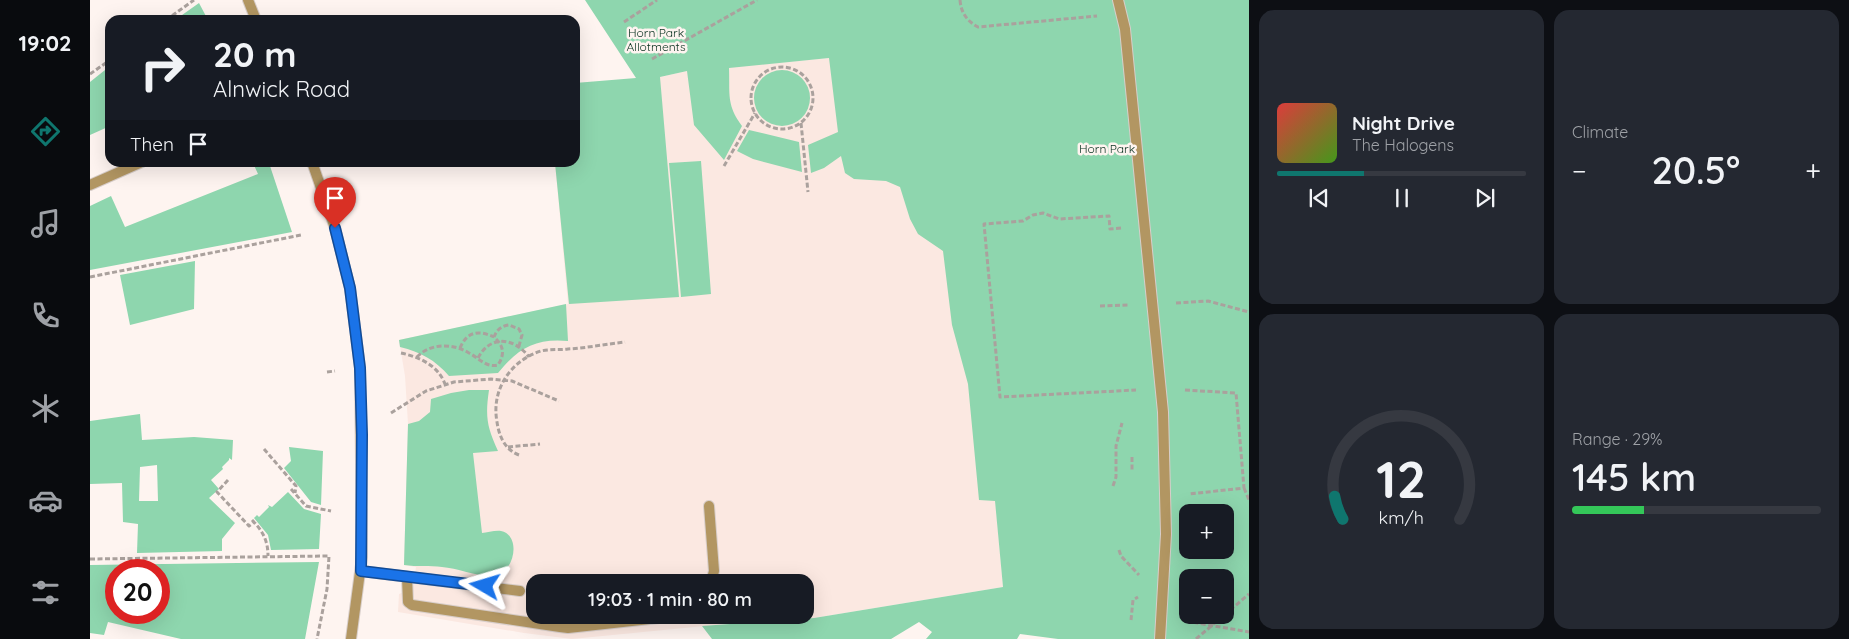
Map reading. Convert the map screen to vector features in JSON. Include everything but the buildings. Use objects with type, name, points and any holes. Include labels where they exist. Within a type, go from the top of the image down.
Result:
[{"type":"street","points":[[248,0],[254,15]]},
{"type":"street","points":[[1118,0],[1125,29],[1163,412],[1166,534],[1160,639]]},
{"type":"street","points":[[90,185],[131,167]]},
{"type":"street","points":[[314,167],[335,228],[350,288],[358,341],[362,435],[361,571],[351,639]]},
{"type":"street","points":[[709,506],[713,574]]},
{"type":"street","points":[[361,571],[520,591]]},
{"type":"street","points":[[407,577],[408,602],[412,605],[526,623]]},
{"type":"street","points":[[534,624],[568,628],[604,624]]},
{"type":"path","points":[[173,15],[194,0]]},
{"type":"path","points":[[624,22],[657,0]]},
{"type":"path","points":[[652,59],[757,0]]},
{"type":"path","points":[[960,0],[963,15],[971,24],[978,27],[1122,14]]},
{"type":"path","points":[[90,74],[105,64]]},
{"type":"path","points":[[775,68],[791,68],[804,76],[812,90],[812,105],[810,112],[801,123],[783,129],[774,128],[765,124],[755,113],[751,97],[756,80],[761,74],[775,68]]},
{"type":"path","points":[[724,166],[755,113]]},
{"type":"path","points":[[801,123],[808,192]]},
{"type":"path","points":[[1144,226],[1110,229],[1109,216],[1059,219],[1043,213],[1033,215],[1023,221],[984,224],[1000,397],[1161,389],[1236,393],[1244,488],[1249,500]]},
{"type":"path","points":[[90,277],[301,234]]},
{"type":"path","points":[[1152,304],[1208,301],[1249,312]]},
{"type":"path","points":[[494,337],[500,328],[509,325],[514,326],[522,335],[519,346]]},
{"type":"path","points":[[417,357],[426,349],[434,346],[460,348],[488,365],[498,365],[504,355],[500,342],[484,332],[473,334],[463,342],[460,348]]},
{"type":"path","points":[[478,358],[482,349],[500,342],[509,341],[519,346],[529,357]]},
{"type":"path","points":[[519,455],[513,453],[507,447],[498,427],[496,416],[498,393],[502,380],[510,370],[529,357],[548,350],[625,342]]},
{"type":"path","points":[[401,352],[417,357],[435,368],[445,384]]},
{"type":"path","points":[[391,413],[426,391],[445,384],[492,379],[512,381],[558,400]]},
{"type":"path","points":[[1113,486],[1116,477],[1116,446],[1122,423]]},
{"type":"path","points":[[507,447],[540,444]]},
{"type":"path","points":[[264,449],[296,486],[294,493]]},
{"type":"path","points":[[1132,457],[1132,470]]},
{"type":"path","points":[[228,480],[217,492],[249,526],[253,521],[264,534],[268,556]]},
{"type":"path","points":[[1165,496],[1244,488]]},
{"type":"path","points":[[291,489],[306,506],[331,511]]},
{"type":"path","points":[[1119,550],[1137,572],[1141,580]]},
{"type":"path","points":[[90,559],[329,556],[327,590],[317,639]]},
{"type":"path","points":[[1196,639],[1249,594]]},
{"type":"path","points":[[1131,620],[1133,600],[1141,596]]},
{"type":"path","points":[[1161,617],[1249,632]]},
{"type":"shaded area","points":[[954,40],[1003,587],[814,618],[814,574],[526,574],[526,624],[725,624],[572,639],[398,612],[399,594],[404,592],[412,593],[416,567],[404,565],[408,424],[405,376],[399,340],[568,304],[555,167],[580,167],[580,157],[660,77],[687,71],[829,58]]},
{"type":"green space","name":"Horn Park","points":[[585,0],[1249,0],[1249,639],[1058,639],[1020,634],[1017,639],[926,639],[932,632],[919,622],[891,639],[712,639],[702,626],[814,624],[814,618],[1003,587],[995,501],[979,500],[968,384],[952,325],[943,251],[918,234],[910,219],[900,187],[886,181],[854,179],[845,173],[841,156],[824,168],[811,173],[808,145],[838,132],[829,58],[729,68],[731,105],[742,126],[724,160],[694,125],[687,71],[660,77],[679,297],[569,304],[555,167],[580,167],[580,83],[636,78]]},
{"type":"green space","points":[[199,3],[205,15],[182,15]]},
{"type":"green space","points":[[105,70],[105,128],[90,135],[90,82]]},
{"type":"green space","points":[[782,70],[793,72],[802,78],[808,87],[810,98],[808,109],[802,118],[793,124],[782,126],[771,124],[762,118],[756,109],[754,98],[756,87],[762,78],[771,72]]},
{"type":"green space","points":[[749,130],[799,142],[802,172],[753,159],[737,151]]},
{"type":"green space","points":[[701,161],[711,294],[681,297],[669,163]]},
{"type":"green space","points":[[255,167],[270,167],[292,232],[90,270],[90,206],[111,196],[125,227],[258,174]]},
{"type":"green space","points":[[195,261],[194,309],[130,325],[120,275]]},
{"type":"green space","points":[[566,304],[568,341],[546,341],[528,346],[505,364],[498,373],[449,376],[427,357],[400,347],[399,340]]},
{"type":"green space","points":[[469,390],[489,390],[488,422],[498,451],[473,453],[482,533],[501,531],[508,534],[512,540],[513,547],[513,555],[506,569],[500,574],[492,576],[433,566],[404,565],[408,424],[419,421],[430,412],[431,399]]},
{"type":"green space","points":[[140,414],[142,440],[194,437],[233,440],[232,460],[229,458],[222,467],[223,469],[211,480],[219,489],[209,498],[235,523],[222,539],[222,551],[137,553],[138,524],[123,522],[122,483],[90,484],[90,421]],"holes":[[[157,465],[158,501],[139,501],[140,467]]]},
{"type":"green space","points":[[289,447],[323,451],[321,505],[311,502],[284,468],[291,461]]},
{"type":"green space","points":[[288,492],[304,509],[321,514],[319,549],[271,550],[268,535],[254,518],[257,515],[259,517],[269,507],[268,505],[272,507]]},
{"type":"green space","points":[[319,562],[305,639],[181,639],[117,624],[170,624],[170,564]]},
{"type":"green space","points":[[90,565],[105,565],[105,624],[107,624],[104,635],[90,633]]},
{"type":"route","points":[[335,228],[350,288],[358,341],[362,435],[361,571],[485,586]]},
{"type":"park label","name":"Horn Park Allotments","points":[[656,39]]}]
